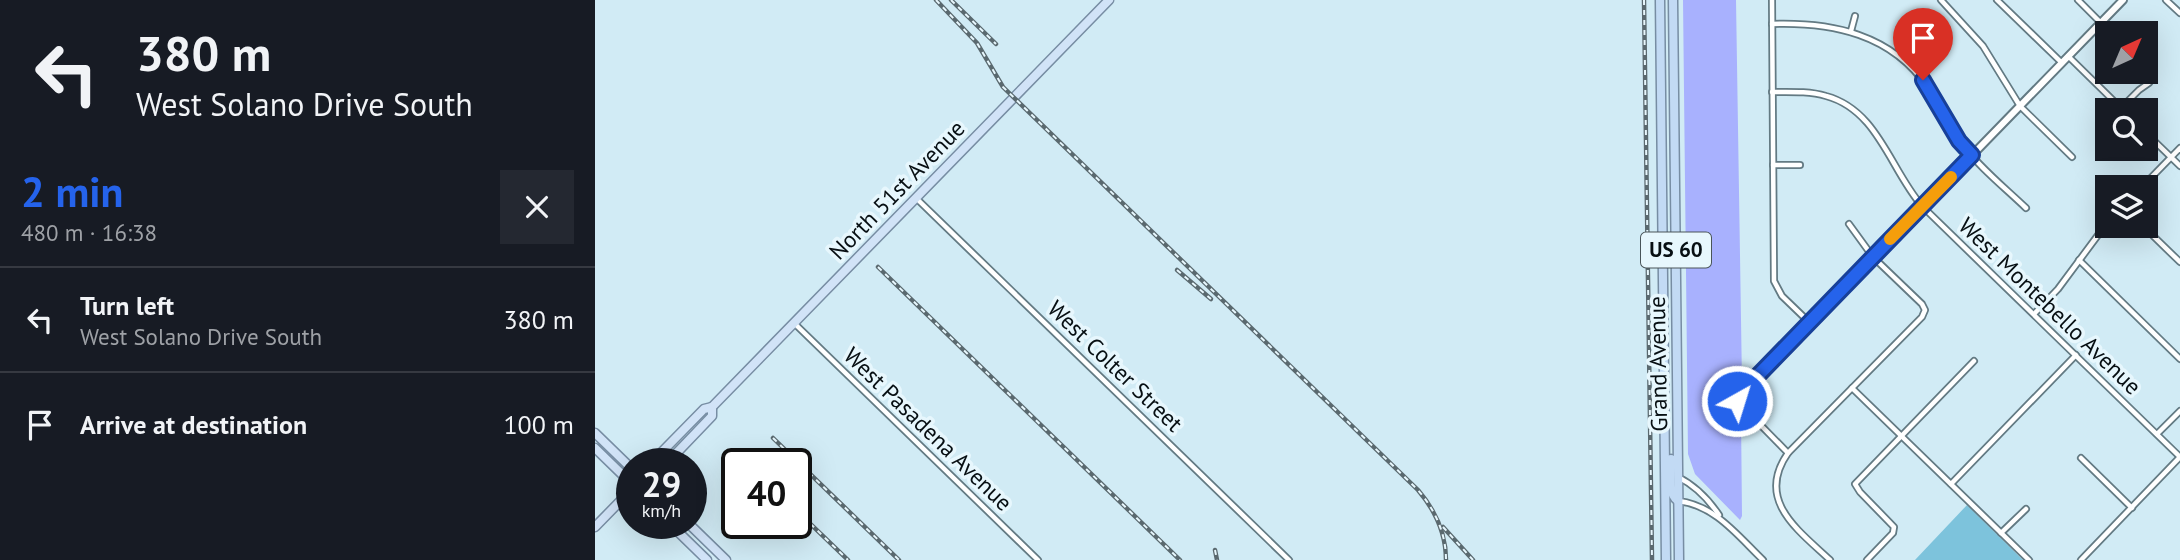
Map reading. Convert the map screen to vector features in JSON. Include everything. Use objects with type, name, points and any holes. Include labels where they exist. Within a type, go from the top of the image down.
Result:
[{"type":"highway","name":"Grand Avenue","points":[[1660,0],[1666,560]]},
{"type":"highway","name":"Grand Avenue","points":[[1673,0],[1679,560]]},
{"type":"highway","points":[[1665,433],[1671,446],[1671,492],[1678,501]]},
{"type":"main road","name":"North 51st Avenue","points":[[666,448],[704,409],[712,407],[1109,0]]},
{"type":"main road","name":"North 51st Avenue","points":[[681,448],[712,416],[712,407]]},
{"type":"main road","points":[[595,433],[616,453]]},
{"type":"main road","points":[[595,448],[616,468]]},
{"type":"main road","points":[[595,527],[616,505]]},
{"type":"main road","points":[[686,539],[707,560]]},
{"type":"main road","points":[[704,539],[726,560]]},
{"type":"street","points":[[1772,0],[1775,281],[1782,296],[1809,322]]},
{"type":"street","points":[[1941,0],[1983,46],[2020,106],[2072,157]]},
{"type":"street","points":[[1997,0],[2062,63]]},
{"type":"street","points":[[2078,0],[2099,21]]},
{"type":"street","points":[[2103,21],[2123,0]]},
{"type":"street","points":[[2166,0],[2180,13]]},
{"type":"street","points":[[1851,31],[1855,16]]},
{"type":"street","points":[[1772,24],[1812,24],[1851,31],[1890,50],[1916,72],[1929,89],[1959,141],[2026,208]]},
{"type":"street","points":[[1788,453],[1737,401],[1738,396],[2095,29]]},
{"type":"street","points":[[2068,56],[2111,98]]},
{"type":"street","points":[[2133,98],[2148,84]]},
{"type":"street","name":"West Montebello Avenue","points":[[1772,92],[1822,95],[1853,108],[1877,135],[1909,190],[1922,206],[2180,457]]},
{"type":"street","points":[[2158,144],[2180,166]]},
{"type":"street","points":[[2153,175],[2180,148]]},
{"type":"street","points":[[1773,165],[1800,165]]},
{"type":"street","name":"West Colter Street","points":[[916,198],[1289,560]]},
{"type":"street","points":[[1830,560],[1781,511],[1777,500],[1777,476],[1781,464],[1788,453],[1922,317],[1925,310],[1873,257],[1849,224]]},
{"type":"street","points":[[2034,314],[2058,289],[2095,238]]},
{"type":"street","points":[[2155,238],[2180,262]]},
{"type":"street","points":[[2078,260],[2180,359]]},
{"type":"street","name":"West Pasadena Avenue","points":[[794,323],[1038,560]]},
{"type":"street","points":[[1951,484],[2076,355]]},
{"type":"street","points":[[1867,560],[1893,533],[1895,527],[1855,484],[1974,361]]},
{"type":"street","points":[[1852,388],[2029,560]]},
{"type":"street","points":[[2157,434],[2180,411]]},
{"type":"street","points":[[2081,560],[2180,457]]},
{"type":"street","points":[[2081,458],[2132,508]]},
{"type":"street","points":[[1678,477],[1688,481],[1713,506],[1721,519]]},
{"type":"street","points":[[1678,501],[1696,503],[1721,519],[1763,560]]},
{"type":"street","points":[[2001,533],[2026,509]]},
{"type":"shaded area","points":[[1967,505],[2023,560],[1915,560]]},
{"type":"water","points":[[1683,0],[1736,0],[1742,383],[1723,393],[1721,401],[1728,411],[1741,415],[1740,520],[1695,474],[1688,454]]},
{"type":"railway","points":[[936,0],[977,43],[1003,87],[1418,490],[1438,522],[1444,540],[1446,560]]},
{"type":"railway","points":[[951,0],[996,44]]},
{"type":"railway","points":[[1644,0],[1652,560]]},
{"type":"railway","points":[[878,267],[1180,560]]},
{"type":"railway","points":[[1177,270],[1211,299]]},
{"type":"railway","points":[[773,438],[899,560]]},
{"type":"railway","points":[[812,525],[848,560]]},
{"type":"railway","points":[[1443,527],[1473,560]]},
{"type":"railway","points":[[1215,550],[1217,560]]},
{"type":"slow traffic","points":[[1890,239],[1951,177]]},
{"type":"route","points":[[1737,401],[1738,396],[1972,155],[1959,141],[1923,80]]}]
